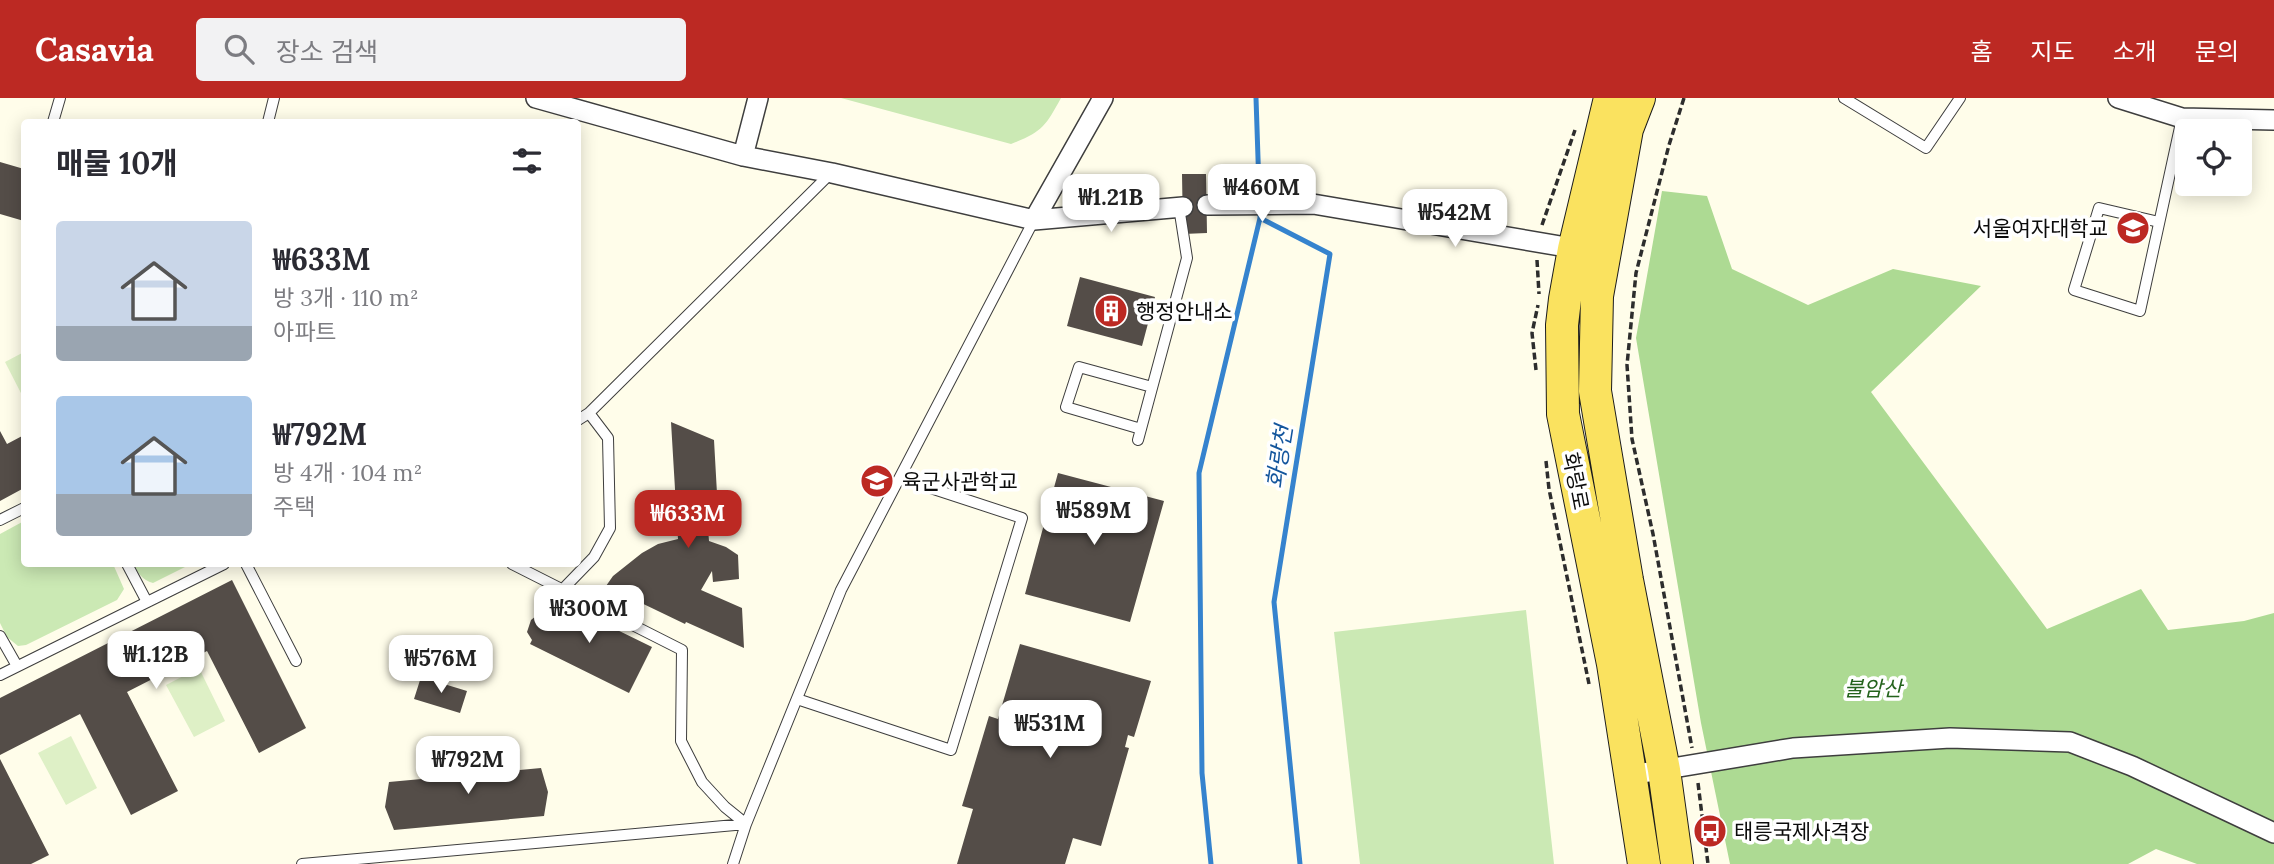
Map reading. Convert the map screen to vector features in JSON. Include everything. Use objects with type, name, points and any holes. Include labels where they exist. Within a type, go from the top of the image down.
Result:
[{"type":"main road","name":"화랑로","points":[[1610,98],[1589,251],[1597,296],[1595,391],[1627,580],[1664,770],[1677,864]]},
{"type":"main road","name":"화랑로","points":[[1639,98],[1562,325],[1563,414],[1613,664],[1644,864]]},
{"type":"street","points":[[536,98],[743,156],[832,173],[1034,220],[1181,207]]},
{"type":"street","points":[[743,156],[758,98]]},
{"type":"street","points":[[1034,220],[1102,98]]},
{"type":"street","points":[[2118,98],[2182,118],[2274,120]]},
{"type":"street","points":[[1209,205],[1313,204],[1589,251]]},
{"type":"street","points":[[1631,775],[1793,748],[1950,738],[2070,742],[2132,766],[2274,833]]},
{"type":"lane","points":[[54,119],[60,98]]},
{"type":"lane","points":[[269,119],[274,98]]},
{"type":"lane","points":[[1849,99],[1926,148],[1958,102],[1944,98]]},
{"type":"lane","points":[[2159,222],[2099,208],[2074,290],[2140,311],[2182,118]]},
{"type":"lane","points":[[581,418],[832,173]]},
{"type":"lane","points":[[1138,440],[1186,258],[1181,207]]},
{"type":"lane","points":[[733,864],[746,824],[841,590],[1034,220]]},
{"type":"lane","points":[[1141,429],[1066,407],[1079,367],[1152,387]]},
{"type":"lane","points":[[563,589],[594,557],[610,528],[608,438],[589,413]]},
{"type":"lane","points":[[797,699],[951,750],[1022,518],[900,478]]},
{"type":"lane","points":[[0,520],[21,510]]},
{"type":"lane","points":[[128,567],[146,602]]},
{"type":"lane","points":[[0,675],[218,567]]},
{"type":"lane","points":[[248,567],[296,661]]},
{"type":"lane","points":[[518,567],[682,650],[681,741],[702,782],[725,807],[746,824]]},
{"type":"lane","points":[[0,636],[17,666]]},
{"type":"lane","points":[[302,864],[746,824]]},
{"type":"path","points":[[1684,98],[1636,273],[1628,365],[1632,439],[1653,534],[1695,764],[1708,864]]},
{"type":"green space","points":[[841,98],[1061,98],[1042,127],[1030,136],[1011,144]]},
{"type":"green space","name":"불암산","points":[[1662,191],[1707,196],[1732,269],[1808,305],[1893,269],[1981,286],[1871,392],[2047,629],[2141,589],[2168,630],[2244,621],[2274,613],[2274,864],[2197,864],[2156,849],[2128,864],[1730,864],[1701,723],[1636,338]]},
{"type":"green space","points":[[21,354],[21,393],[5,362]]},
{"type":"green space","points":[[21,523],[21,567],[114,567],[124,589],[117,600],[26,645],[18,646],[7,637],[0,623],[0,534]]},
{"type":"green space","points":[[135,567],[185,567],[153,583]]},
{"type":"green space","points":[[1526,610],[1554,864],[1360,864],[1334,632]]},
{"type":"green space","points":[[199,668],[225,721],[194,737],[166,685]]},
{"type":"green space","points":[[71,736],[97,788],[66,805],[38,753]]},
{"type":"building","points":[[0,162],[21,168],[21,220],[0,214]]},
{"type":"building","points":[[1182,174],[1206,174],[1207,233],[1183,234]]},
{"type":"building","name":"행정안내소","points":[[1080,277],[1155,297],[1142,346],[1067,326]]},
{"type":"building","points":[[671,422],[714,440],[719,529],[708,529],[709,541],[738,555],[739,579],[713,582],[712,571],[701,590],[742,608],[744,648],[686,622],[685,624],[606,586],[613,576],[642,553],[658,544],[678,539]]},
{"type":"building","points":[[0,431],[7,444],[21,437],[21,490],[0,501]]},
{"type":"building","points":[[1058,473],[1164,501],[1130,622],[1025,594]]},
{"type":"building","points":[[232,580],[306,728],[259,753],[207,651],[127,692],[178,791],[131,815],[80,714],[0,755],[0,698]]},
{"type":"building","points":[[560,602],[652,647],[629,693],[530,644],[532,640],[527,632],[531,620],[536,616],[544,616],[550,603],[557,607]]},
{"type":"building","points":[[1020,644],[1151,681],[1134,737],[1128,735],[1125,747],[1129,748],[1101,846],[1073,838],[1065,864],[957,864],[973,809],[962,806],[989,716],[998,719]]},
{"type":"building","points":[[421,677],[467,691],[460,713],[414,699]]},
{"type":"building","points":[[507,756],[509,771],[541,768],[548,792],[544,816],[394,830],[385,807],[389,782],[454,776],[453,761]]},
{"type":"building","points":[[0,759],[49,855],[31,864],[0,864]]},
{"type":"waterway","name":"화랑천","points":[[1256,98],[1260,218],[1330,254],[1274,602],[1300,864]]},
{"type":"waterway","points":[[1211,864],[1202,773],[1199,473],[1260,218]]},
{"type":"place","name":"서울여자대학교","points":[[2133,228]]},
{"type":"place","name":"행정안내소","points":[[1111,311]]},
{"type":"place","name":"육군사관학교","points":[[877,481]]},
{"type":"place","name":"태릉국제사격장","points":[[1710,831]]}]
